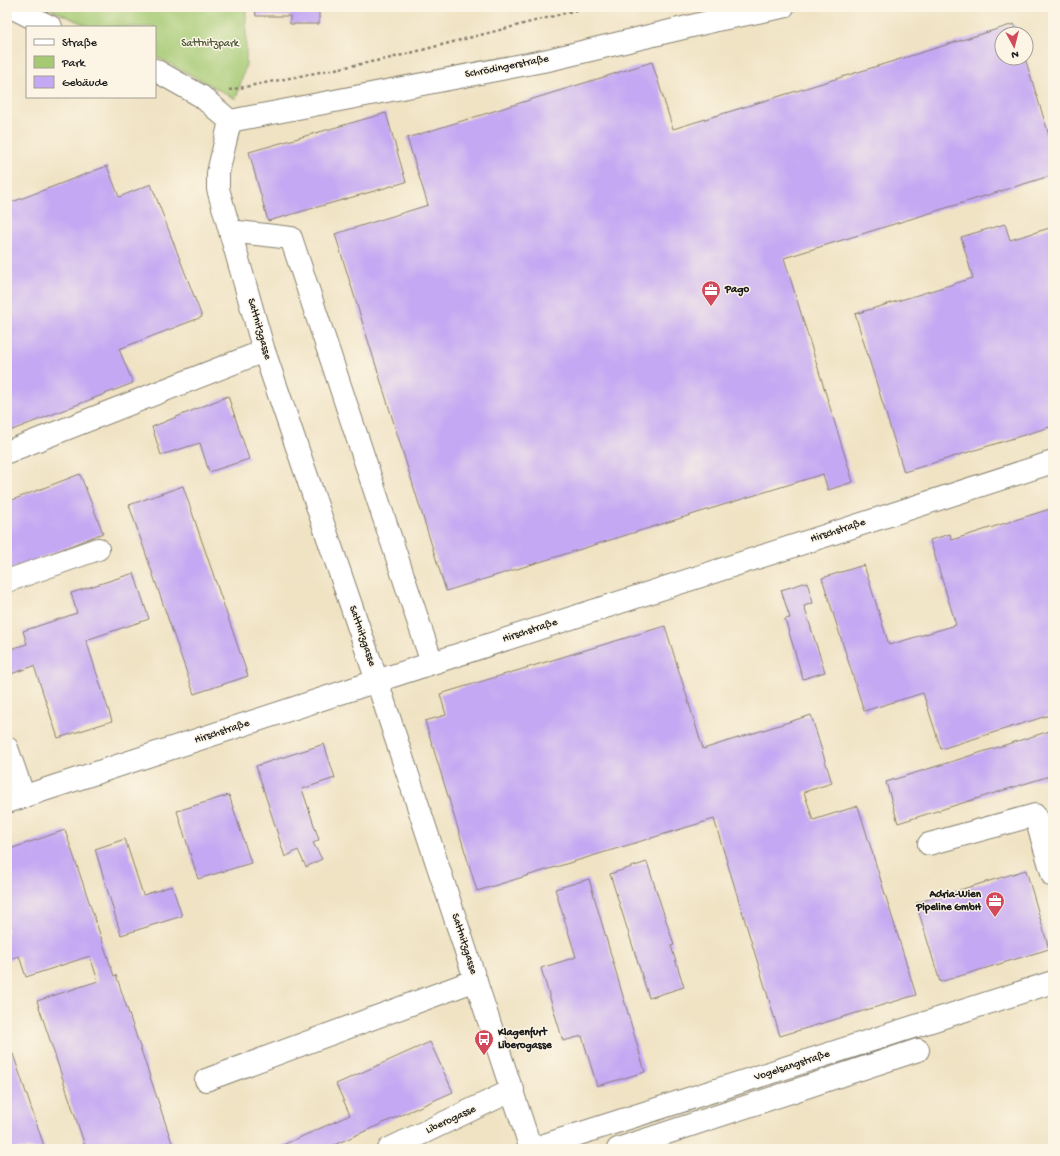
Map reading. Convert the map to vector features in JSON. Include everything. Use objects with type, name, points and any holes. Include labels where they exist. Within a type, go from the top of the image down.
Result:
[{"type":"street","points":[[11,7],[49,26]]},
{"type":"street","name":"Schrödingerstraße","points":[[230,121],[548,60],[717,20],[784,7]]},
{"type":"street","points":[[156,71],[201,96],[230,121]]},
{"type":"street","name":"Sattnitzgasse","points":[[230,121],[218,173],[218,189],[264,351],[377,681],[513,1090],[531,1149]]},
{"type":"street","points":[[230,231],[291,238],[432,663]]},
{"type":"street","points":[[7,452],[264,351]]},
{"type":"street","name":"Hirschstraße","points":[[15,800],[1053,462]]},
{"type":"street","points":[[7,581],[98,549]]},
{"type":"street","points":[[7,748],[15,800]]},
{"type":"street","points":[[929,844],[1035,815],[1053,876]]},
{"type":"street","points":[[206,1080],[476,980]]},
{"type":"street","name":"Vogelsangstraße","points":[[531,1149],[1053,982]]},
{"type":"street","points":[[618,1149],[918,1050]]},
{"type":"street","name":"Liberogasse","points":[[389,1149],[513,1090]]},
{"type":"path","points":[[201,96],[391,58],[589,7]]},
{"type":"green space","name":"Sattnitzpark","points":[[46,7],[246,7],[246,64],[236,99],[156,57],[156,26],[88,26]]},
{"type":"building","points":[[255,7],[310,7],[311,12],[319,12],[319,24],[290,24],[290,16],[256,16]]},
{"type":"building","points":[[994,30],[994,66],[1027,66],[1053,148],[1053,175],[784,258],[853,482],[828,490],[823,474],[446,591],[335,234],[428,205],[407,138],[652,62],[673,129]]},
{"type":"building","points":[[386,113],[406,182],[268,221],[249,152]]},
{"type":"building","points":[[107,166],[119,197],[151,184],[202,317],[119,349],[133,383],[7,432],[7,204]]},
{"type":"building","points":[[1005,224],[1010,240],[1053,227],[1053,426],[904,472],[855,314],[973,278],[961,237]]},
{"type":"building","points":[[228,396],[249,459],[209,472],[200,443],[161,455],[152,427]]},
{"type":"building","points":[[80,474],[103,533],[7,571],[7,502]]},
{"type":"building","points":[[183,486],[248,676],[194,694],[129,505]]},
{"type":"building","points":[[1053,508],[1053,714],[941,749],[923,693],[864,711],[822,578],[864,565],[889,645],[956,625],[930,540],[950,534],[952,540]]},
{"type":"building","points":[[134,573],[149,619],[86,640],[112,721],[58,738],[34,666],[8,675],[7,650],[27,644],[23,631],[77,613],[71,593]]},
{"type":"building","points":[[807,582],[813,603],[804,606],[825,672],[803,679],[785,619],[790,618],[781,590]]},
{"type":"building","points":[[665,626],[703,749],[811,715],[832,783],[804,792],[813,820],[858,806],[916,995],[780,1036],[714,819],[477,891],[425,721],[446,715],[440,694]]},
{"type":"building","points":[[1053,730],[1053,775],[898,823],[886,782]]},
{"type":"building","points":[[324,744],[335,778],[302,789],[319,840],[313,843],[322,859],[306,867],[298,850],[285,857],[256,766]]},
{"type":"building","points":[[229,795],[251,863],[198,879],[177,811]]},
{"type":"building","points":[[65,830],[114,976],[116,975],[174,1149],[86,1149],[37,1001],[98,981],[90,956],[26,977],[19,956],[7,960],[7,850]]},
{"type":"building","points":[[125,839],[143,895],[172,886],[182,916],[121,935],[95,849]]},
{"type":"building","points":[[647,862],[674,945],[671,946],[684,987],[649,998],[610,874]]},
{"type":"building","points":[[1026,870],[1049,949],[940,982],[916,903]]},
{"type":"building","points":[[589,879],[645,1072],[597,1086],[582,1036],[563,1041],[541,968],[576,957],[555,889]]},
{"type":"building","points":[[430,1042],[453,1092],[325,1149],[274,1149],[350,1115],[336,1084]]},
{"type":"building","points":[[13,1054],[45,1149],[7,1149],[7,1056]]},
{"type":"place","name":"Pago","points":[[711,307]]},
{"type":"place","name":"Adria-Wien Pipeline GmbH","points":[[995,918]]},
{"type":"place","name":"Klagenfurt Liberogasse","points":[[484,1056]]}]
